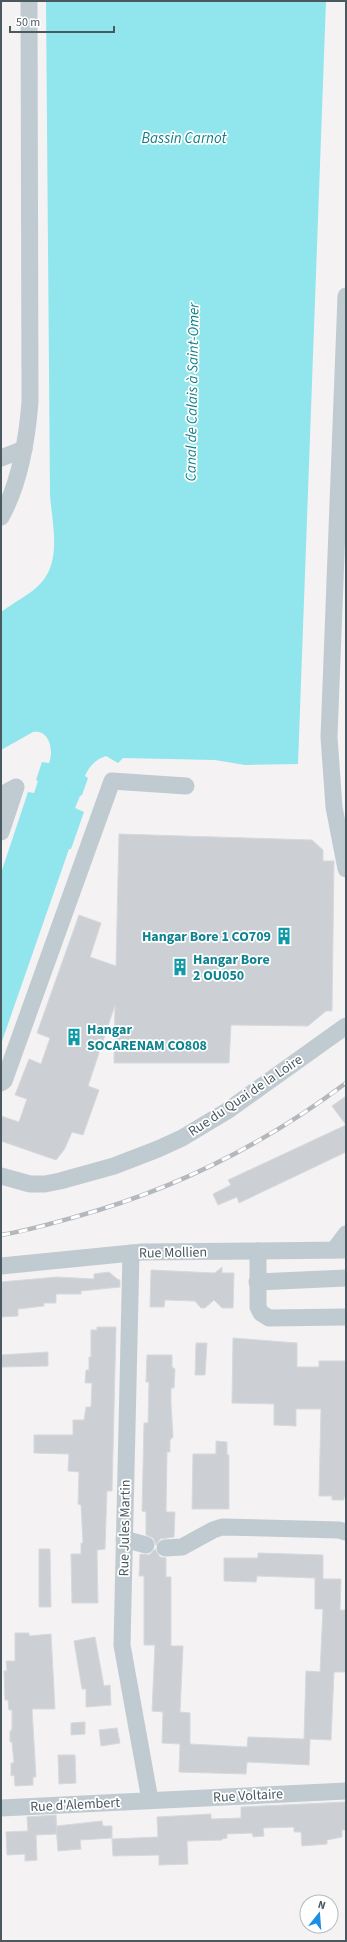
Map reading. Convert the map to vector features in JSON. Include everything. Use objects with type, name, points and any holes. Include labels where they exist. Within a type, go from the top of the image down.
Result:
[{"type":"street","points":[[1,517],[12,490],[24,449],[30,402],[29,1]]},
{"type":"street","points":[[346,296],[329,736],[334,807],[346,868]]},
{"type":"street","points":[[1,458],[24,449]]},
{"type":"street","points":[[1,1083],[4,1081],[112,781],[186,786]]},
{"type":"street","points":[[1,795],[16,787],[1,832]]},
{"type":"street","name":"Rue du Quai de la Loire","points":[[1,1176],[30,1184],[60,1181],[114,1166],[158,1149],[182,1138],[227,1111],[346,1026]]},
{"type":"street","points":[[340,1250],[346,1234]]},
{"type":"street","points":[[258,1250],[258,1307],[261,1313],[269,1318],[346,1317]]},
{"type":"street","name":"Rue Mollien","points":[[1,1266],[131,1253],[340,1250]]},
{"type":"street","name":"Rue Jules Martin","points":[[131,1253],[122,1650],[150,1800]]},
{"type":"street","points":[[257,1282],[346,1278]]},
{"type":"street","points":[[165,1548],[182,1547],[213,1530],[222,1527],[339,1530],[346,1532]]},
{"type":"street","points":[[124,1539],[146,1545]]},
{"type":"street","name":"Rue Voltaire","points":[[150,1800],[346,1791]]},
{"type":"street","name":"Rue d'Alembert","points":[[1,1808],[150,1800]]},
{"type":"water","name":"Bassin Carnot","points":[[46,1],[326,1],[298,764],[245,765],[215,760],[123,758],[118,763],[106,756],[93,763],[85,776],[88,778],[82,795],[80,796],[75,808],[84,812],[71,849],[69,849],[1,1044],[1,873],[28,792],[34,793],[38,781],[36,780],[42,762],[49,763],[51,753],[51,748],[47,738],[39,732],[33,732],[1,750],[1,612],[41,583],[52,563],[54,552],[54,529],[50,495]]},
{"type":"building","points":[[119,834],[312,840],[323,850],[323,861],[334,861],[332,1011],[326,1011],[308,1026],[231,1025],[229,1063],[114,1063],[115,1005],[88,1086],[99,1090],[83,1135],[72,1132],[64,1150],[56,1160],[1,1141],[1,1116],[19,1122],[27,1099],[15,1095],[29,1059],[41,1064],[50,1038],[37,1033],[79,915],[101,923],[90,957],[116,966]]},
{"type":"building","points":[[346,1096],[346,1125],[332,1106]]},
{"type":"building","points":[[346,1125],[346,1152],[239,1203],[237,1197],[218,1205],[213,1194],[231,1185],[228,1180]]},
{"type":"building","points":[[222,1267],[222,1273],[234,1273],[233,1308],[222,1308],[214,1300],[205,1308],[201,1308],[195,1301],[165,1300],[164,1307],[150,1307],[151,1270],[215,1273]]},
{"type":"building","points":[[109,1272],[120,1280],[120,1287],[81,1291],[81,1294],[56,1294],[56,1303],[44,1303],[44,1306],[18,1309],[18,1316],[1,1317],[1,1282],[57,1277],[94,1279],[94,1274]]},
{"type":"building","points":[[97,1327],[116,1327],[112,1491],[107,1491],[105,1549],[97,1550],[98,1603],[72,1603],[71,1554],[81,1554],[81,1543],[83,1543],[81,1505],[78,1504],[79,1472],[68,1471],[69,1454],[34,1453],[34,1435],[73,1435],[73,1420],[84,1420],[86,1407],[91,1407],[92,1383],[85,1383],[86,1370],[89,1370],[89,1357],[91,1357],[91,1330],[97,1330]]},
{"type":"building","points":[[233,1338],[297,1343],[297,1367],[319,1367],[319,1361],[346,1361],[346,1497],[344,1497],[344,1500],[332,1500],[332,1496],[319,1496],[321,1409],[296,1409],[296,1426],[274,1425],[274,1404],[232,1403]]},
{"type":"building","points":[[196,1343],[207,1343],[205,1375],[195,1375]]},
{"type":"building","points":[[48,1352],[48,1366],[1,1367],[1,1355]]},
{"type":"building","points":[[147,1355],[172,1355],[172,1367],[175,1369],[174,1388],[171,1388],[173,1437],[170,1440],[170,1452],[167,1452],[166,1512],[175,1512],[174,1537],[160,1539],[156,1545],[153,1538],[146,1535],[146,1512],[142,1511],[144,1423],[148,1423],[149,1382],[146,1382]]},
{"type":"building","points":[[216,1441],[227,1442],[227,1455],[229,1455],[229,1509],[192,1509],[193,1454],[216,1454]]},
{"type":"building","points":[[39,1549],[50,1549],[51,1607],[39,1607]]},
{"type":"building","points":[[155,1549],[160,1557],[166,1558],[166,1577],[171,1577],[171,1646],[183,1646],[180,1712],[190,1713],[190,1744],[247,1747],[248,1737],[304,1739],[306,1671],[320,1672],[323,1609],[315,1609],[315,1578],[257,1576],[256,1582],[224,1581],[224,1558],[258,1558],[258,1553],[323,1555],[323,1579],[341,1579],[340,1610],[346,1610],[346,1672],[334,1672],[331,1740],[310,1739],[309,1765],[247,1762],[246,1774],[179,1772],[180,1744],[162,1743],[163,1712],[152,1711],[155,1645],[144,1645],[144,1576],[139,1576],[140,1554],[149,1555]]},
{"type":"building","points":[[15,1633],[29,1633],[29,1636],[51,1634],[55,1709],[32,1709],[36,1777],[33,1777],[33,1785],[15,1786],[14,1775],[11,1776],[11,1763],[14,1763],[12,1742],[10,1742],[10,1731],[12,1730],[12,1710],[9,1710],[8,1700],[5,1700],[4,1671],[7,1671],[6,1661],[15,1661]]},
{"type":"building","points":[[95,1637],[104,1686],[110,1685],[111,1705],[86,1707],[86,1689],[82,1689],[74,1641]]},
{"type":"building","points":[[85,1722],[85,1734],[71,1735],[71,1723]]},
{"type":"building","points":[[117,1728],[120,1743],[101,1746],[99,1730]]},
{"type":"building","points":[[58,1755],[75,1755],[76,1783],[59,1784]]},
{"type":"building","points":[[346,1802],[346,1830],[342,1830],[342,1837],[327,1840],[327,1844],[302,1846],[301,1832],[294,1832],[294,1827],[263,1828],[264,1836],[253,1837],[252,1833],[227,1834],[227,1838],[222,1840],[187,1841],[188,1864],[159,1865],[159,1855],[113,1856],[112,1839],[158,1837],[157,1817],[211,1814],[211,1819],[241,1818],[241,1807]]},
{"type":"building","points":[[56,1815],[57,1834],[36,1835],[37,1860],[25,1861],[25,1854],[7,1855],[6,1832],[28,1831],[27,1817]]},
{"type":"building","points":[[102,1821],[103,1826],[112,1826],[112,1838],[80,1840],[81,1849],[58,1851],[56,1826]]},
{"type":"railway","points":[[1,1235],[47,1225],[111,1206],[182,1179],[217,1163],[283,1126],[346,1083]]},
{"type":"place","name":"Hangar Bore 1 CO709","points":[[284,936]]},
{"type":"place","name":"Hangar Bore 2 OU050","points":[[180,967]]},
{"type":"place","name":"Hangar SOCARENAM CO808","points":[[74,1037]]},
{"type":"water label","name":"Canal de Calais à Saint-Omer","points":[[192,392]]}]
